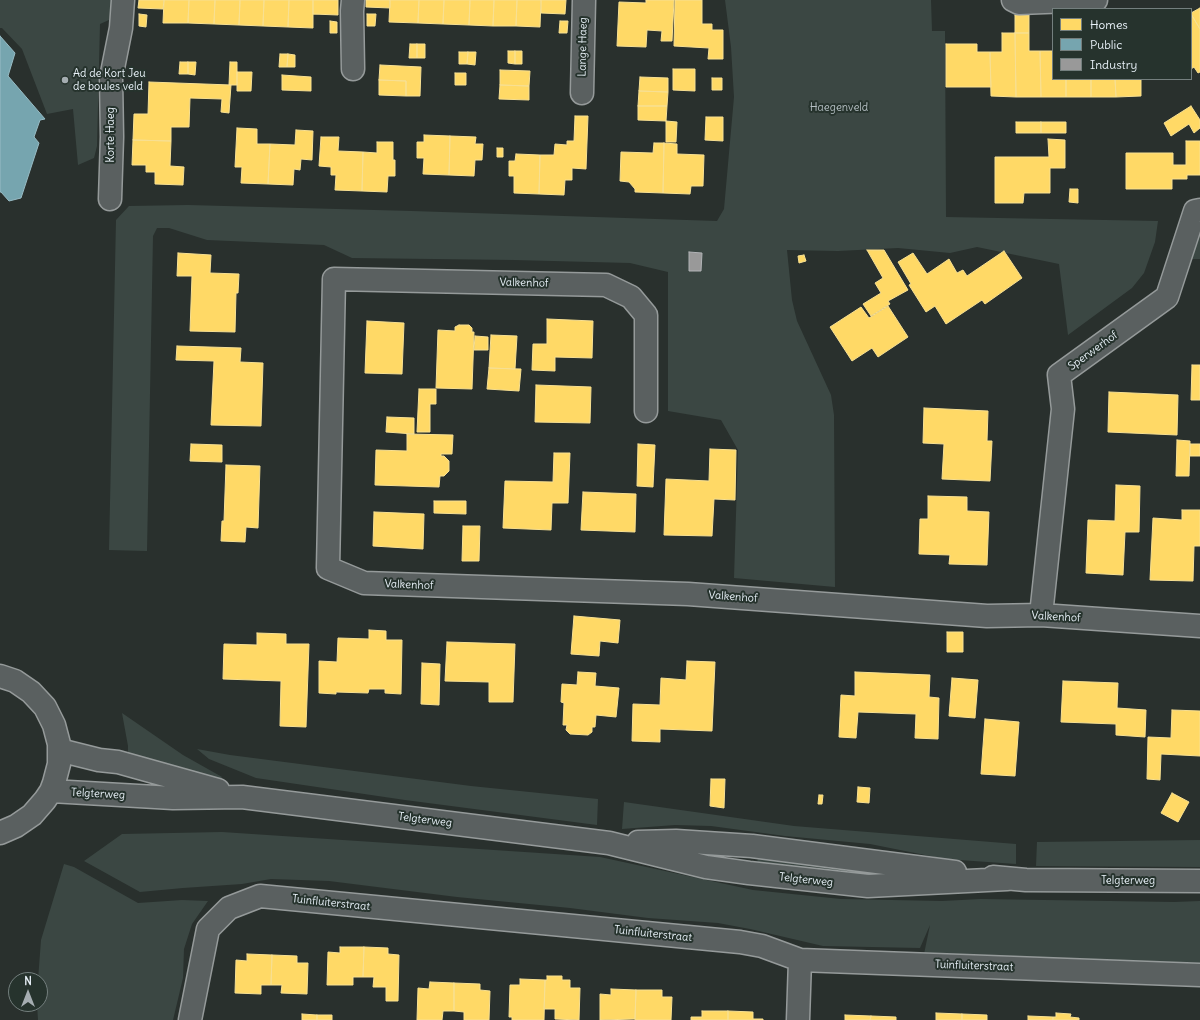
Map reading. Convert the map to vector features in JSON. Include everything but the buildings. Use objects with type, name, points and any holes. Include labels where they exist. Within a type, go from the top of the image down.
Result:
[{"type":"street","name":"Korte Haeg","points":[[110,199],[112,137],[111,78],[121,28],[123,0]]},
{"type":"street","points":[[353,0],[353,69]]},
{"type":"street","name":"Lange Haeg","points":[[582,94],[584,0]]},
{"type":"street","points":[[1013,0],[1018,3],[1096,0]]},
{"type":"street","name":"Sperwerhof","points":[[1041,615],[1063,409],[1059,375],[1167,297],[1195,211],[1200,210]]},
{"type":"street","name":"Valkenhof","points":[[646,411],[646,315],[631,297],[606,285],[334,279],[328,568],[364,584],[688,594],[987,616],[1041,615],[1200,626]]},
{"type":"street","points":[[0,676],[15,681],[31,692],[45,707],[54,725],[59,744],[59,764],[51,792],[32,815],[16,826],[0,833]]},
{"type":"street","name":"Telgterweg","points":[[59,750],[99,760],[118,762],[242,797]]},
{"type":"street","name":"Telgterweg","points":[[51,792],[173,798],[242,797],[609,843],[676,841],[752,846],[1007,879],[1200,881]]},
{"type":"street","name":"Tuinfluiterstraat","points":[[190,1020],[208,929],[229,908],[260,896],[740,942],[762,946],[800,960],[1200,975]]},
{"type":"street","points":[[798,1020],[800,960]]},
{"type":"green space","points":[[0,0],[113,0],[109,20],[100,24],[97,146],[94,158],[78,165],[73,109],[47,114],[22,49],[2,28],[0,28]]},
{"type":"green space","name":"Haegenveld","points":[[725,0],[931,0],[932,31],[945,31],[946,217],[1158,221],[1155,242],[1144,273],[1132,288],[1068,335],[1059,264],[977,247],[950,253],[898,248],[838,251],[787,250],[792,300],[797,321],[831,395],[834,415],[835,587],[734,578],[738,450],[721,420],[668,411],[668,272],[630,263],[352,258],[324,245],[207,240],[169,228],[157,228],[153,236],[147,551],[109,550],[116,220],[129,206],[188,205],[717,221],[724,209],[734,97],[731,47]]},
{"type":"green space","points":[[1200,220],[1200,259],[1186,259]]},
{"type":"green space","points":[[122,713],[183,755],[222,777],[220,781],[128,756],[128,746]]},
{"type":"green space","points":[[197,749],[230,755],[471,786],[598,799],[597,825],[405,800],[256,778],[209,759]]},
{"type":"green space","points":[[624,802],[794,826],[1016,844],[1016,864],[945,859],[870,844],[785,836],[711,826],[675,825],[622,829]]},
{"type":"green space","points":[[222,832],[600,857],[753,890],[841,899],[942,901],[981,899],[1174,902],[1200,901],[1200,963],[924,954],[930,925],[920,948],[823,946],[718,923],[648,918],[329,881],[271,879],[242,884],[140,892],[84,861],[122,834]]},
{"type":"green space","points":[[1200,840],[1200,867],[1036,866],[1037,842]]},
{"type":"green space","points":[[758,855],[861,867],[860,878],[757,866]]},
{"type":"green space","points":[[64,864],[74,867],[138,903],[182,900],[208,901],[192,924],[184,949],[183,978],[173,1020],[38,1020],[38,1012],[48,1012],[48,972],[39,972],[41,940]]},
{"type":"place","name":"Ad de Kort Jeu de boules veld","points":[[65,80]]}]
